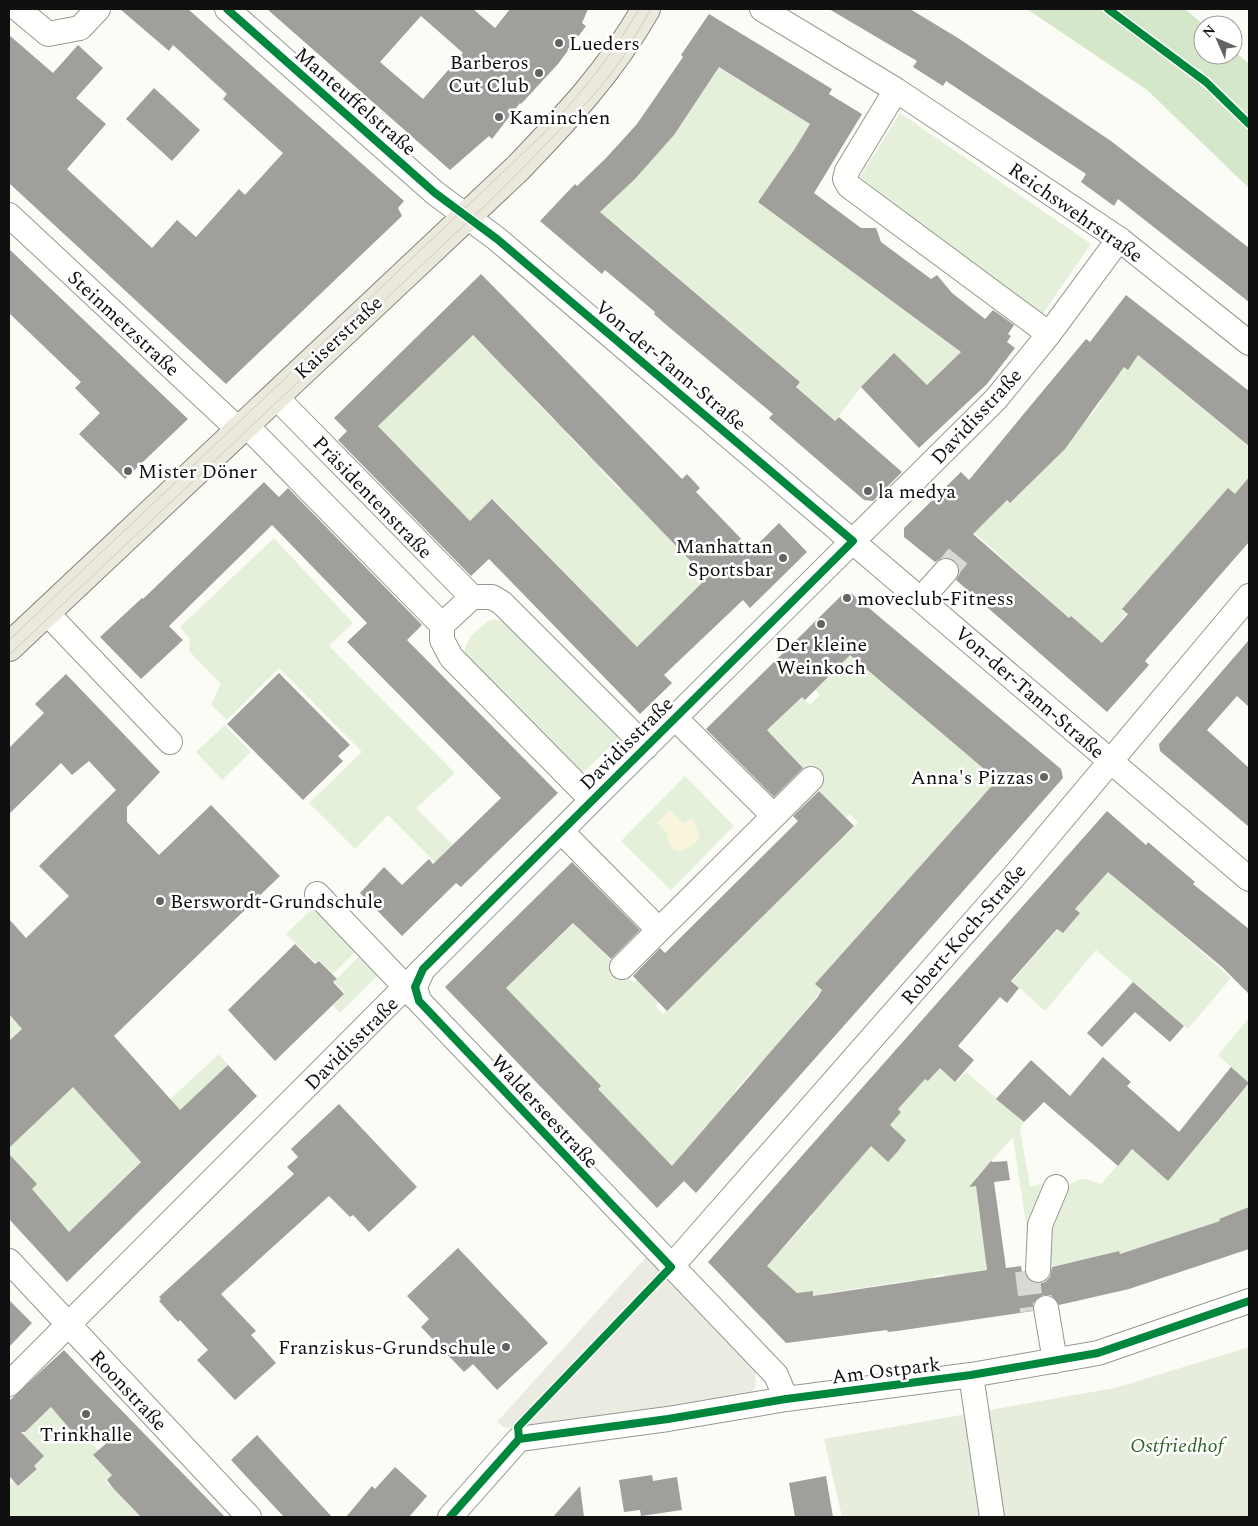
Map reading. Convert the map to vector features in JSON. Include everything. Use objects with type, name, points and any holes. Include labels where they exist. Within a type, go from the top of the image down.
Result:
[{"type":"main road","name":"Kaiserstraße","points":[[9,647],[517,169],[583,100],[619,53],[646,9]]},
{"type":"street","points":[[18,9],[48,34],[80,28],[98,9]]},
{"type":"street","name":"Manteuffelstraße","points":[[227,9],[435,193],[466,216]]},
{"type":"street","name":"Reichswehrstraße","points":[[762,9],[896,90],[1119,239],[1249,343]]},
{"type":"street","points":[[896,90],[847,171],[845,179],[849,186],[1049,334]]},
{"type":"street","name":"Steinmetzstraße","points":[[9,216],[242,427]]},
{"type":"street","name":"Von-der-Tann-Straße","points":[[466,216],[497,239],[1249,879]]},
{"type":"street","name":"Davidisstraße","points":[[9,1384],[386,1008],[412,994],[423,969],[996,399],[1049,334],[1119,239]]},
{"type":"street","name":"Präsidentenstraße","points":[[275,396],[472,597]]},
{"type":"street","name":"Präsidentenstraße","points":[[242,427],[442,625]]},
{"type":"street","points":[[921,599],[946,571]]},
{"type":"street","name":"Robert-Koch-Straße","points":[[671,1267],[1112,762],[1249,596]]},
{"type":"street","points":[[592,800],[451,657],[442,640],[442,625],[472,597],[492,597],[502,603],[646,747]]},
{"type":"street","points":[[46,612],[170,742]]},
{"type":"street","points":[[676,718],[774,816]]},
{"type":"street","points":[[622,967],[811,779]]},
{"type":"street","points":[[561,831],[659,930]]},
{"type":"street","name":"Walderseestraße","points":[[317,894],[776,1375],[786,1399]]},
{"type":"street","points":[[1038,1270],[1040,1225],[1056,1187]]},
{"type":"street","name":"Roonstraße","points":[[9,1261],[249,1517]]},
{"type":"street","name":"Am Ostpark","points":[[450,1517],[518,1439],[668,1419],[786,1399],[971,1375],[1098,1353],[1249,1301]]},
{"type":"street","points":[[1039,1310],[1049,1362]]},
{"type":"street","points":[[971,1375],[992,1517]]},
{"type":"green space","points":[[1027,9],[1185,9],[1193,16],[1193,65],[1243,65],[1243,59],[1249,64],[1249,188],[1147,90]]},
{"type":"green space","points":[[718,67],[810,124],[758,202],[961,352],[927,385],[894,354],[861,387],[835,421],[796,387],[800,382],[621,229],[615,235],[594,218],[635,179],[673,136]]},
{"type":"green space","points":[[900,113],[1091,244],[1041,316],[860,177]]},
{"type":"green space","points":[[472,335],[488,351],[495,346],[541,393],[534,400],[555,421],[562,414],[574,427],[567,434],[588,456],[595,449],[607,461],[600,469],[620,490],[628,482],[670,540],[715,585],[701,585],[646,638],[649,659],[493,499],[470,521],[378,426]]},
{"type":"green space","points":[[1134,352],[1249,446],[1249,477],[1235,494],[1228,489],[1099,647],[1085,629],[1071,616],[1069,618],[964,524],[1007,500],[1010,503],[1037,476],[1084,413],[1090,417],[1102,400],[1097,397],[1115,372],[1119,375],[1124,367],[1128,369],[1135,360],[1131,357]]},
{"type":"green space","points":[[274,538],[353,623],[329,646],[455,773],[416,808],[453,845],[435,862],[388,815],[355,849],[309,803],[362,752],[279,668],[227,720],[211,705],[221,684],[189,651],[190,639],[180,627]]},
{"type":"green space","points":[[494,619],[502,621],[617,735],[617,740],[585,771],[579,771],[465,655],[467,644],[474,634],[484,624]]},
{"type":"green space","points":[[844,648],[988,772],[1008,778],[980,798],[816,984],[822,990],[780,1041],[783,1045],[743,1081],[736,1090],[729,1106],[725,1104],[711,1121],[714,1124],[710,1129],[706,1126],[681,1155],[684,1158],[671,1168],[611,1112],[530,1012],[500,988],[507,981],[510,984],[572,925],[568,920],[573,916],[577,927],[634,983],[637,980],[659,1002],[655,1006],[663,1014],[822,858],[819,854],[842,831],[846,835],[858,823],[850,814],[846,818],[824,796],[805,770],[771,733],[767,737],[766,724],[770,727],[787,711],[798,693],[810,705],[820,695],[815,689]]},
{"type":"green space","points":[[225,725],[251,752],[222,780],[196,752]]},
{"type":"green space","points":[[685,776],[734,826],[671,890],[621,841]]},
{"type":"green space","points":[[1102,853],[1141,898],[1231,978],[1188,1029],[1096,950],[1045,1011],[1012,981],[1058,929],[1079,913],[1075,909],[1091,891],[1078,880]]},
{"type":"green space","points":[[313,908],[356,951],[333,974],[319,960],[316,963],[286,934]]},
{"type":"green space","points":[[360,955],[379,974],[340,1013],[333,1006],[345,993],[334,982]]},
{"type":"green space","points":[[9,1014],[22,1029],[9,1041]]},
{"type":"green space","points":[[1249,1018],[1249,1084],[1218,1055]]},
{"type":"green space","points":[[219,1054],[228,1065],[180,1110],[141,1161],[69,1232],[9,1169],[9,1148],[50,1109],[37,1095],[9,1121],[9,1081],[26,1065],[61,1072],[124,1142]]},
{"type":"green space","points":[[939,1063],[956,1083],[966,1072],[1024,1122],[1020,1129],[1030,1187],[1048,1182],[1063,1190],[1077,1181],[1085,1179],[1101,1184],[1132,1149],[1168,1181],[1249,1084],[1249,1207],[1219,1219],[1220,1221],[1120,1254],[1119,1251],[1033,1271],[1013,1137],[975,1179],[987,1270],[975,1271],[976,1279],[945,1279],[944,1274],[934,1276],[934,1280],[914,1283],[913,1280],[822,1294],[822,1299],[809,1296],[813,1295],[813,1291],[797,1293],[759,1260],[777,1251],[780,1252],[812,1216],[810,1214],[869,1141],[876,1147],[874,1149],[888,1161],[906,1140],[893,1128],[883,1125],[894,1120],[901,1112],[897,1108],[925,1078],[928,1081],[936,1073]]},
{"type":"green space","name":"Ostfriedhof","points":[[1249,1347],[1249,1517],[842,1517],[824,1439],[1115,1388]]},
{"type":"green space","points":[[56,1403],[53,1410],[98,1450],[93,1456],[105,1468],[111,1463],[117,1469],[106,1481],[141,1517],[9,1517],[9,1485],[13,1481],[18,1486],[37,1470],[34,1466],[44,1456],[23,1434]]},
{"type":"sand","points":[[670,810],[683,823],[693,819],[700,838],[684,850],[674,850],[671,847],[667,833],[657,823]]},
{"type":"shaded area","points":[[646,1257],[755,1370],[756,1386],[747,1398],[505,1428],[497,1422]]},
{"type":"building","points":[[120,9],[188,9],[404,201],[398,208],[402,216],[226,384],[9,183],[9,35],[53,73],[78,45],[103,68],[76,98],[106,124],[67,169],[152,248],[177,220],[196,237],[239,189],[245,195],[283,153],[223,99],[227,94],[173,45],[169,51]]},
{"type":"building","points":[[267,9],[473,9],[495,28],[510,9],[588,9],[582,23],[586,26],[558,64],[520,103],[492,139],[489,136],[450,170]],"holes":[[[421,16],[463,53],[423,99],[380,62]]]},
{"type":"building","points":[[829,9],[910,9],[958,38],[1111,141],[1249,248],[1249,302],[1118,199],[1114,206],[1081,182],[1086,174],[946,81],[943,86],[913,67],[917,61]]},
{"type":"building","points":[[709,14],[832,89],[829,94],[862,114],[814,193],[861,228],[876,228],[881,242],[931,279],[937,275],[952,293],[985,319],[993,310],[1014,325],[1008,334],[1011,336],[1007,342],[1015,348],[987,384],[919,448],[861,387],[894,353],[927,385],[961,352],[758,202],[810,124],[719,67],[674,135],[635,179],[600,212],[800,382],[796,387],[835,421],[839,417],[902,472],[873,501],[864,500],[769,418],[773,414],[664,323],[654,314],[655,312],[605,270],[602,274],[540,221],[575,184],[577,186],[606,158],[637,124],[683,57],[681,55]]},
{"type":"building","points":[[154,88],[200,130],[172,161],[126,119]]},
{"type":"building","points":[[9,249],[188,419],[125,479],[79,434],[100,413],[75,388],[81,382],[9,313]]},
{"type":"building","points":[[481,274],[682,479],[687,474],[700,488],[696,492],[752,550],[779,523],[807,552],[750,608],[743,600],[664,675],[672,683],[640,714],[489,559],[471,576],[338,440],[347,431],[334,418]],"holes":[[[473,335],[707,578],[637,647],[492,499],[470,521],[378,426]]]},
{"type":"building","points":[[1126,295],[1249,391],[1249,446],[1138,355],[1128,370],[1124,367],[1065,449],[1010,503],[1007,500],[973,534],[1069,618],[1071,616],[1102,643],[1128,614],[1122,609],[1228,488],[1235,494],[1249,477],[1249,542],[1145,661],[1149,665],[1107,712],[956,580],[960,573],[955,561],[949,558],[942,558],[935,562],[904,537],[904,528],[961,472],[969,480],[1086,339],[1090,342]]},
{"type":"building","points":[[264,482],[279,497],[288,488],[422,625],[407,640],[558,793],[461,887],[456,883],[402,936],[360,893],[384,867],[402,885],[429,859],[433,864],[501,798],[347,642],[367,623],[272,525],[169,626],[183,640],[141,679],[100,637],[143,599]]},
{"type":"building","points":[[851,593],[1061,769],[1063,778],[696,1193],[684,1181],[657,1208],[445,987],[572,862],[640,930],[611,959],[573,923],[506,988],[601,1086],[598,1089],[672,1166],[817,998],[822,990],[815,984],[997,780],[850,655],[805,700],[802,697],[767,730],[803,768],[774,797],[706,729],[843,594]]},
{"type":"building","points":[[1249,640],[1249,707],[1237,696],[1207,730],[1249,768],[1249,827],[1160,751],[1159,744]]},
{"type":"building","points":[[279,673],[350,745],[338,756],[343,761],[303,800],[227,724]]},
{"type":"building","points":[[66,674],[160,772],[127,807],[127,822],[159,855],[211,805],[280,876],[114,1036],[180,1110],[228,1065],[257,1096],[67,1282],[9,1219],[9,1154],[37,1184],[32,1189],[69,1232],[141,1162],[73,1087],[9,1148],[9,1041],[22,1029],[9,1014],[9,919],[26,938],[69,896],[39,866],[116,790],[89,761],[72,775],[61,763],[9,814],[9,748],[44,713],[35,704]]},
{"type":"building","points":[[819,791],[854,826],[667,1011],[633,976],[660,948],[665,953],[798,821],[793,816]]},
{"type":"building","points":[[1107,811],[1146,845],[1148,842],[1195,882],[1193,884],[1249,929],[1249,994],[1222,967],[1108,872],[1075,909],[1080,913],[1063,933],[1057,929],[1011,981],[1019,988],[1007,1003],[1000,997],[958,1046],[974,1060],[955,1082],[940,1068],[928,1081],[925,1079],[898,1109],[901,1112],[890,1125],[906,1140],[898,1151],[888,1162],[871,1146],[767,1266],[797,1293],[813,1291],[813,1296],[987,1270],[976,1186],[969,1187],[991,1161],[1007,1161],[1010,1180],[994,1182],[1006,1268],[1021,1266],[1022,1272],[1025,1271],[1031,1282],[1038,1284],[1045,1282],[1050,1277],[1052,1267],[1119,1251],[1120,1254],[1220,1221],[1219,1219],[1249,1207],[1249,1249],[1129,1289],[1059,1305],[1051,1295],[1043,1295],[1033,1303],[1033,1311],[897,1331],[888,1332],[887,1330],[786,1343],[708,1262]]},
{"type":"building","points":[[295,944],[315,964],[319,961],[337,979],[333,982],[344,994],[275,1061],[228,1010]]},
{"type":"building","points":[[1133,982],[1184,1026],[1170,1042],[1135,1012],[1102,1047],[1087,1033]]},
{"type":"building","points":[[1103,1057],[1131,1082],[1127,1086],[1179,1132],[1231,1067],[1249,1083],[1168,1181],[1132,1149],[1118,1166],[1044,1102],[1024,1122],[996,1099],[1031,1060],[1070,1096]]},
{"type":"building","points":[[339,1104],[417,1187],[369,1232],[353,1215],[350,1217],[329,1196],[221,1294],[256,1331],[251,1335],[276,1363],[235,1400],[197,1360],[208,1350],[180,1320],[178,1322],[159,1301],[161,1299],[159,1297],[294,1174],[287,1167],[298,1157],[291,1149]]},
{"type":"building","points":[[458,1248],[548,1343],[497,1390],[473,1364],[464,1372],[421,1327],[429,1319],[407,1296]]},
{"type":"building","points":[[9,1300],[32,1323],[9,1347]]},
{"type":"building","points":[[64,1350],[225,1517],[141,1517],[113,1488],[107,1480],[112,1475],[93,1455],[111,1439],[76,1436],[51,1407],[25,1432],[21,1432],[44,1456],[34,1466],[37,1469],[18,1486],[9,1476],[9,1401]]},
{"type":"building","points":[[257,1435],[332,1517],[284,1517],[231,1460]]},
{"type":"building","points":[[395,1467],[427,1496],[409,1517],[346,1517],[372,1486],[375,1489]]},
{"type":"building","points":[[652,1475],[653,1481],[677,1477],[682,1510],[641,1516],[640,1510],[624,1512],[619,1480]]},
{"type":"building","points":[[826,1476],[833,1517],[795,1517],[789,1483]]},
{"type":"building","points":[[580,1486],[584,1517],[553,1517]]},
{"type":"tunnel","points":[[946,571],[958,556]]},
{"type":"tunnel","points":[[1027,1271],[1032,1311]]},
{"type":"tram line","points":[[9,640],[542,135],[594,75],[618,43],[639,9]]},
{"type":"tram line","points":[[9,655],[496,195],[594,95],[620,62],[651,9]]},
{"type":"cycle path","points":[[227,9],[435,193],[497,239],[853,541],[423,969],[415,987],[419,1001],[671,1267],[518,1427],[519,1439]]},
{"type":"cycle path","points":[[1108,9],[1206,82],[1249,124]]},
{"type":"cycle path","points":[[519,1439],[668,1419],[786,1399],[971,1375],[1098,1353],[1249,1301]]},
{"type":"cycle path","points":[[450,1517],[519,1439]]},
{"type":"place","name":"Lueders","points":[[559,43]]},
{"type":"place","name":"Barberos Cut Club","points":[[539,73]]},
{"type":"place","name":"Kaminchen","points":[[499,117]]},
{"type":"place","name":"Mister Döner","points":[[128,471]]},
{"type":"place","name":"la medya","points":[[868,491]]},
{"type":"place","name":"Manhattan Sportsbar","points":[[783,558]]},
{"type":"place","name":"moveclub-Fitness","points":[[847,598]]},
{"type":"place","name":"Der kleine Weinkoch","points":[[821,624]]},
{"type":"place","name":"Anna's Pizzas","points":[[1044,777]]},
{"type":"place","name":"Berswordt-Grundschule","points":[[160,901]]},
{"type":"place","name":"Franziskus-Grundschule","points":[[506,1347]]},
{"type":"place","name":"Trinkhalle","points":[[86,1414]]}]
